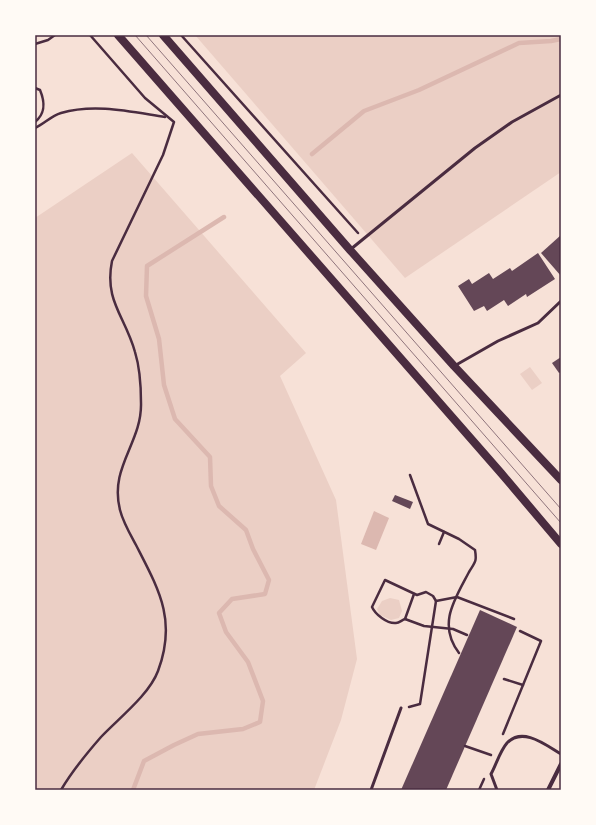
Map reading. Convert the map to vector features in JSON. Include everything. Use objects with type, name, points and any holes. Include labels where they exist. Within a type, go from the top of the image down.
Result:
[{"type":"main road","points":[[118,35],[501,473],[561,544]]},
{"type":"main road","points":[[162,35],[350,250],[454,366],[558,472],[561,480]]},
{"type":"street","points":[[548,790],[561,764]]},
{"type":"lane","points":[[350,250],[475,148],[512,122],[561,95]]},
{"type":"lane","points":[[454,366],[498,341],[538,323],[561,301]]},
{"type":"lane","points":[[371,790],[401,708]]},
{"type":"lane","points":[[497,790],[491,774],[507,742],[520,737],[532,737],[561,754]]},
{"type":"lane","points":[[555,774],[561,776]]},
{"type":"path","points":[[35,44],[48,40],[55,35]]},
{"type":"path","points":[[61,790],[83,758],[144,693],[154,678],[164,653],[168,632],[165,612],[155,584],[120,510],[116,487],[121,466],[138,428],[142,405],[140,378],[135,352],[112,298],[109,276],[112,260],[163,155],[174,122],[166,117],[145,98],[90,35]]},
{"type":"path","points":[[181,35],[364,239]]},
{"type":"path","points":[[35,88],[40,90],[44,99],[44,111],[40,118],[35,122]]},
{"type":"path","points":[[35,128],[56,115],[75,110],[109,109],[166,117]]},
{"type":"path","points":[[410,475],[428,524],[475,550],[477,560],[448,616],[449,628],[454,647],[459,653]]},
{"type":"path","points":[[439,544],[444,532]]},
{"type":"path","points":[[401,708],[420,704],[432,627],[436,601],[433,596],[426,592],[417,595],[385,580],[372,607],[374,613],[389,622],[396,623],[405,619],[424,626],[432,627],[449,628],[467,635]]},
{"type":"path","points":[[405,619],[414,594]]},
{"type":"path","points":[[436,601],[457,597],[514,618]]},
{"type":"path","points":[[502,738],[541,641],[520,631]]},
{"type":"path","points":[[504,679],[523,685]]},
{"type":"path","points":[[465,746],[499,758]]},
{"type":"path","points":[[479,790],[485,776]]},
{"type":"shaded area","points":[[195,35],[561,35],[561,172],[405,278]]},
{"type":"shaded area","points":[[132,153],[306,353],[280,376],[336,500],[357,659],[341,720],[314,790],[35,790],[35,218]]},
{"type":"shaded area","points":[[530,367],[542,383],[532,390],[520,374]]},
{"type":"shaded area","points":[[374,511],[389,518],[376,550],[361,544]]},
{"type":"shaded area","points":[[390,598],[399,600],[402,611],[399,618],[391,620],[380,615],[377,609],[382,601]]},
{"type":"building","points":[[561,235],[561,276],[541,253]]},
{"type":"building","points":[[538,253],[555,279],[527,297],[526,294],[508,306],[504,300],[487,311],[484,306],[474,311],[458,286],[469,279],[472,284],[489,273],[493,279],[510,268],[512,271]]},
{"type":"building","points":[[561,357],[561,372],[559,373],[552,363]]},
{"type":"building","points":[[395,495],[413,502],[410,509],[392,501]]},
{"type":"building","points":[[480,610],[517,627],[446,790],[401,790]]},
{"type":"waterway","points":[[312,154],[364,111],[419,90],[519,43],[561,39]]},
{"type":"waterway","points":[[133,790],[144,761],[198,734],[243,729],[260,722],[263,701],[248,662],[226,632],[219,613],[232,599],[265,594],[269,580],[253,549],[246,530],[219,506],[211,486],[210,457],[175,419],[164,385],[159,339],[146,296],[147,266],[224,217]]},
{"type":"tram line","points":[[135,35],[561,523]]},
{"type":"tram line","points":[[146,35],[561,509]]}]
